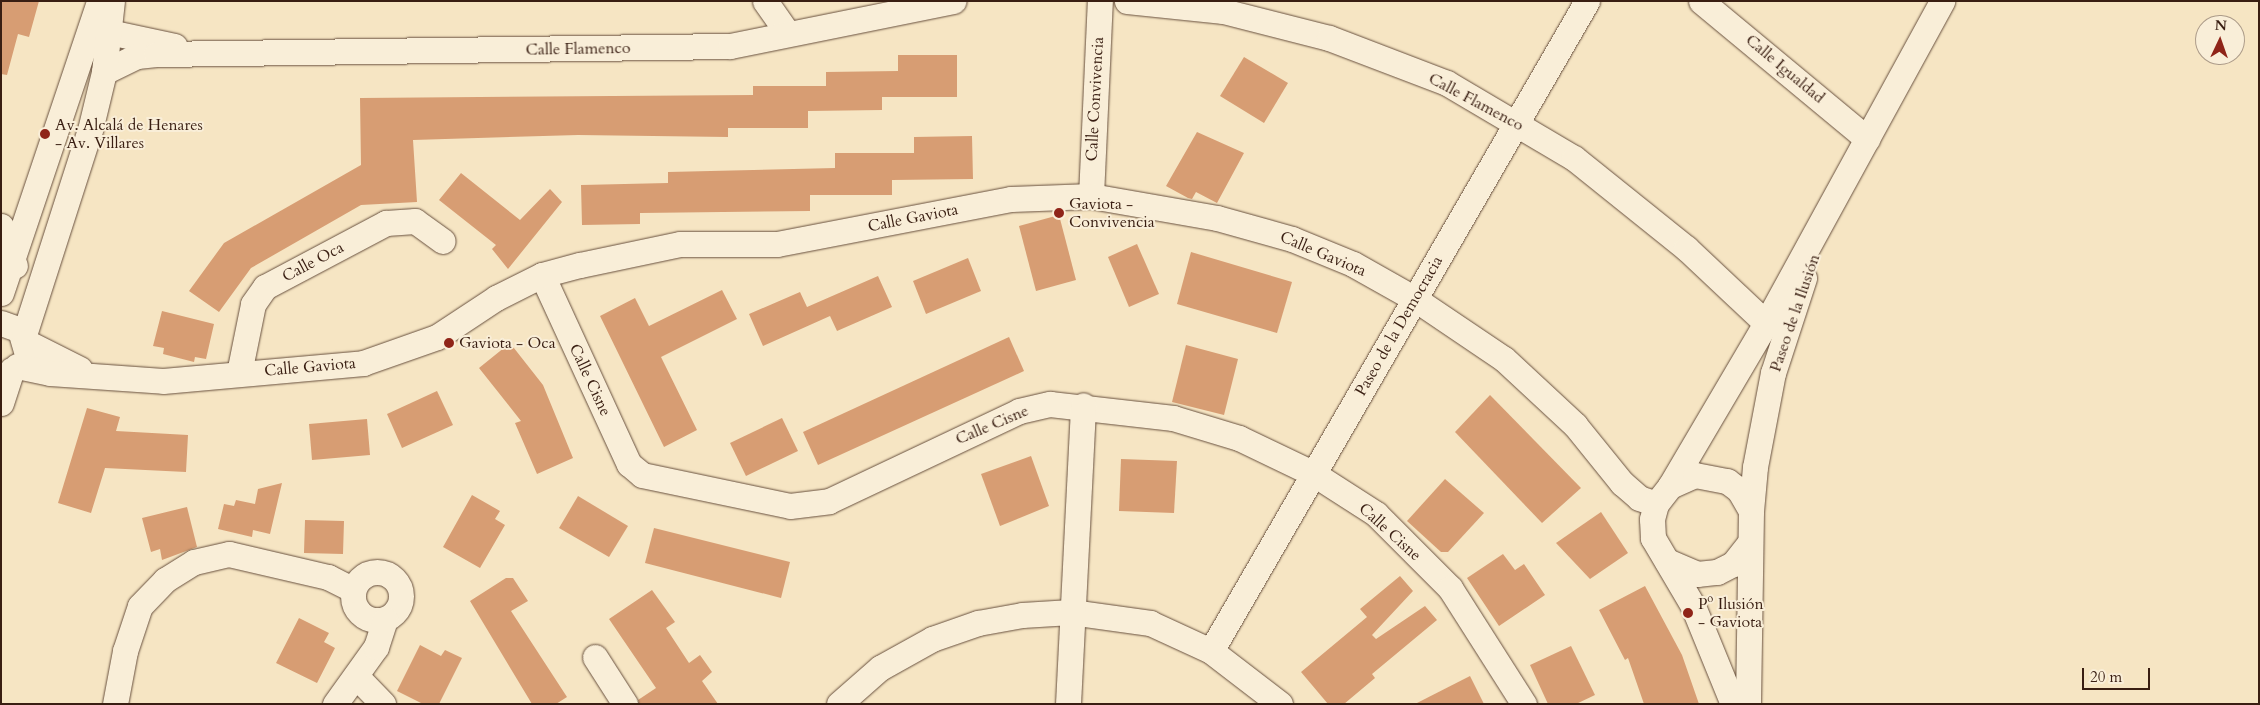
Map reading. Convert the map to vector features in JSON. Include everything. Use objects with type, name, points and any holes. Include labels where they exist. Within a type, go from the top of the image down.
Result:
[{"type":"street","points":[[1,293],[98,1]]},
{"type":"street","points":[[25,339],[104,72],[112,1]]},
{"type":"street","points":[[765,1],[787,33]]},
{"type":"street","name":"Calle Flamenco","points":[[104,72],[137,56],[197,52],[730,46],[787,33],[954,1]]},
{"type":"street","name":"Calle Convivencia","points":[[1090,196],[1100,1]]},
{"type":"street","name":"Calle Flamenco","points":[[1127,1],[1223,11],[1330,38],[1447,83],[1517,122],[1574,158],[1636,205],[1766,323]]},
{"type":"street","name":"Paseo de la Democracia","points":[[1211,651],[1587,1]]},
{"type":"street","name":"Calle Igualdad","points":[[1701,1],[1788,70],[1867,139]]},
{"type":"street","name":"Paseo de la Ilusión","points":[[1733,704],[1693,606],[1653,538],[1663,495],[1766,323],[1942,1]]},
{"type":"street","points":[[84,45],[109,32]]},
{"type":"street","name":"Calle Flamenco","points":[[109,32],[197,52]]},
{"type":"street","name":"Paseo de la Ilusión","points":[[1755,467],[1773,373],[1795,301],[1867,139]]},
{"type":"street","name":"Calle Gaviota","points":[[10,369],[163,381],[363,363],[437,337],[496,298],[542,276],[680,244],[777,244],[1011,199],[1090,196],[1217,218],[1292,239],[1352,264],[1414,299],[1504,359],[1575,425],[1622,483],[1639,498],[1663,495]]},
{"type":"street","name":"Calle Oca","points":[[239,374],[253,304],[265,287],[386,223],[415,221],[443,241]]},
{"type":"street","points":[[1,226],[14,258],[25,339],[25,356],[10,369],[1,403]]},
{"type":"street","name":"Calle Cisne","points":[[542,276],[628,464],[642,475],[790,506],[829,501],[1019,411],[1050,404],[1083,405],[1173,418],[1239,438],[1314,474],[1376,514],[1450,588],[1524,704]]},
{"type":"street","name":"Calle Gaviota","points":[[1,323],[14,326],[25,339],[98,377]]},
{"type":"street","name":"Paseo de la Ilusión","points":[[1748,704],[1748,545],[1755,467],[1756,410],[1766,354],[1766,323]]},
{"type":"street","points":[[1068,704],[1071,612],[1083,405]]},
{"type":"street","points":[[1663,495],[1695,475],[1715,476],[1739,490],[1751,511]]},
{"type":"street","points":[[1667,562],[1697,574],[1717,572],[1734,564],[1748,545]]},
{"type":"street","points":[[115,704],[124,651],[140,606],[165,580],[194,562],[229,554],[328,576],[353,590]]},
{"type":"street","points":[[375,571],[394,578],[402,600],[393,615],[385,619],[373,620],[358,611],[353,590],[362,576],[375,571]]},
{"type":"street","points":[[839,704],[880,668],[932,639],[978,623],[1022,615],[1071,612],[1150,623],[1211,651],[1280,704]]},
{"type":"street","points":[[334,704],[376,646],[385,619]]},
{"type":"street","points":[[595,657],[625,704]]},
{"type":"street","points":[[356,676],[383,704]]},
{"type":"building","points":[[1,1],[39,1],[29,37],[18,34],[7,75],[1,74]]},
{"type":"building","points":[[898,55],[957,55],[957,97],[882,97],[882,110],[808,111],[808,128],[728,128],[728,137],[578,135],[413,140],[417,202],[361,205],[251,268],[219,312],[189,291],[224,243],[361,165],[360,98],[753,95],[753,86],[826,86],[826,72],[898,71]]},
{"type":"building","points":[[1244,57],[1288,83],[1264,123],[1220,96]]},
{"type":"building","points":[[1197,132],[1244,153],[1217,203],[1196,192],[1192,199],[1188,198],[1166,186]]},
{"type":"building","points":[[972,136],[973,179],[892,180],[892,195],[810,195],[810,211],[640,213],[640,224],[582,225],[581,185],[668,183],[668,172],[835,168],[835,153],[914,153],[914,137]]},
{"type":"building","points":[[461,173],[520,220],[550,189],[562,202],[508,269],[492,249],[496,245],[439,200]]},
{"type":"building","points":[[1059,215],[1076,280],[1036,291],[1019,226]]},
{"type":"building","points":[[1137,244],[1159,294],[1129,307],[1108,257]]},
{"type":"building","points":[[1191,252],[1292,282],[1277,333],[1177,304]]},
{"type":"building","points":[[968,258],[981,291],[926,314],[913,281]]},
{"type":"building","points":[[878,276],[892,307],[837,331],[830,316],[763,346],[749,314],[800,292],[807,307]]},
{"type":"building","points":[[722,290],[737,319],[661,357],[697,430],[664,447],[600,316],[635,298],[649,326]]},
{"type":"building","points":[[162,311],[214,324],[206,359],[195,357],[194,362],[163,354],[164,348],[153,346]]},
{"type":"building","points":[[1009,337],[1024,371],[818,465],[803,432]]},
{"type":"building","points":[[510,343],[543,385],[573,458],[537,474],[515,423],[521,421],[479,368]]},
{"type":"building","points":[[1186,345],[1238,359],[1224,415],[1172,402]]},
{"type":"building","points":[[437,391],[453,425],[402,448],[387,414]]},
{"type":"building","points":[[1490,395],[1581,488],[1542,523],[1455,432]]},
{"type":"building","points":[[87,408],[120,417],[116,431],[188,435],[186,472],[105,468],[91,513],[58,503]]},
{"type":"building","points":[[782,418],[798,451],[746,476],[730,443]]},
{"type":"building","points":[[367,419],[370,455],[312,460],[309,424]]},
{"type":"building","points":[[1031,456],[1049,506],[1000,526],[981,474]]},
{"type":"building","points":[[1121,459],[1177,461],[1174,513],[1119,511]]},
{"type":"building","points":[[1445,479],[1484,513],[1448,552],[1441,552],[1407,521]]},
{"type":"building","points":[[282,483],[270,534],[253,530],[252,537],[218,529],[224,504],[234,506],[236,500],[255,504],[258,489]]},
{"type":"building","points":[[472,495],[500,511],[495,519],[505,525],[480,568],[443,547]]},
{"type":"building","points":[[578,496],[628,526],[609,557],[559,528]]},
{"type":"building","points":[[187,507],[197,547],[162,560],[160,549],[151,552],[142,518]]},
{"type":"building","points":[[1601,512],[1628,553],[1590,579],[1556,543]]},
{"type":"building","points":[[305,520],[344,521],[343,554],[304,553]]},
{"type":"building","points":[[654,528],[790,562],[781,598],[645,563]]},
{"type":"building","points":[[1503,554],[1515,570],[1524,564],[1545,595],[1499,626],[1467,578]]},
{"type":"building","points":[[1400,576],[1413,591],[1372,635],[1376,639],[1425,606],[1437,620],[1372,674],[1375,678],[1344,704],[1328,704],[1301,672],[1367,617],[1360,609]]},
{"type":"building","points":[[506,578],[513,578],[528,601],[511,611],[567,697],[556,704],[532,704],[470,601]]},
{"type":"building","points":[[1645,586],[1682,655],[1699,704],[1644,704],[1628,658],[1625,660],[1599,610]]},
{"type":"building","points":[[652,590],[675,622],[666,628],[689,663],[700,655],[712,672],[702,681],[718,704],[639,704],[638,700],[656,688],[609,619]]},
{"type":"building","points":[[299,618],[329,633],[324,642],[335,648],[317,683],[276,663]]},
{"type":"building","points":[[420,645],[441,656],[445,650],[462,658],[439,704],[423,704],[397,691]]},
{"type":"building","points":[[1571,646],[1595,695],[1576,704],[1548,704],[1530,665]]},
{"type":"building","points":[[1470,676],[1484,704],[1415,704]]},
{"type":"place","name":"Av. Alcalá de Henares - Av. Villares","points":[[45,134]]},
{"type":"place","name":"Gaviota - Convivencia","points":[[1059,213]]},
{"type":"place","name":"Gaviota - Oca","points":[[449,343]]},
{"type":"place","name":"Pº Ilusión - Gaviota","points":[[1688,613]]}]
